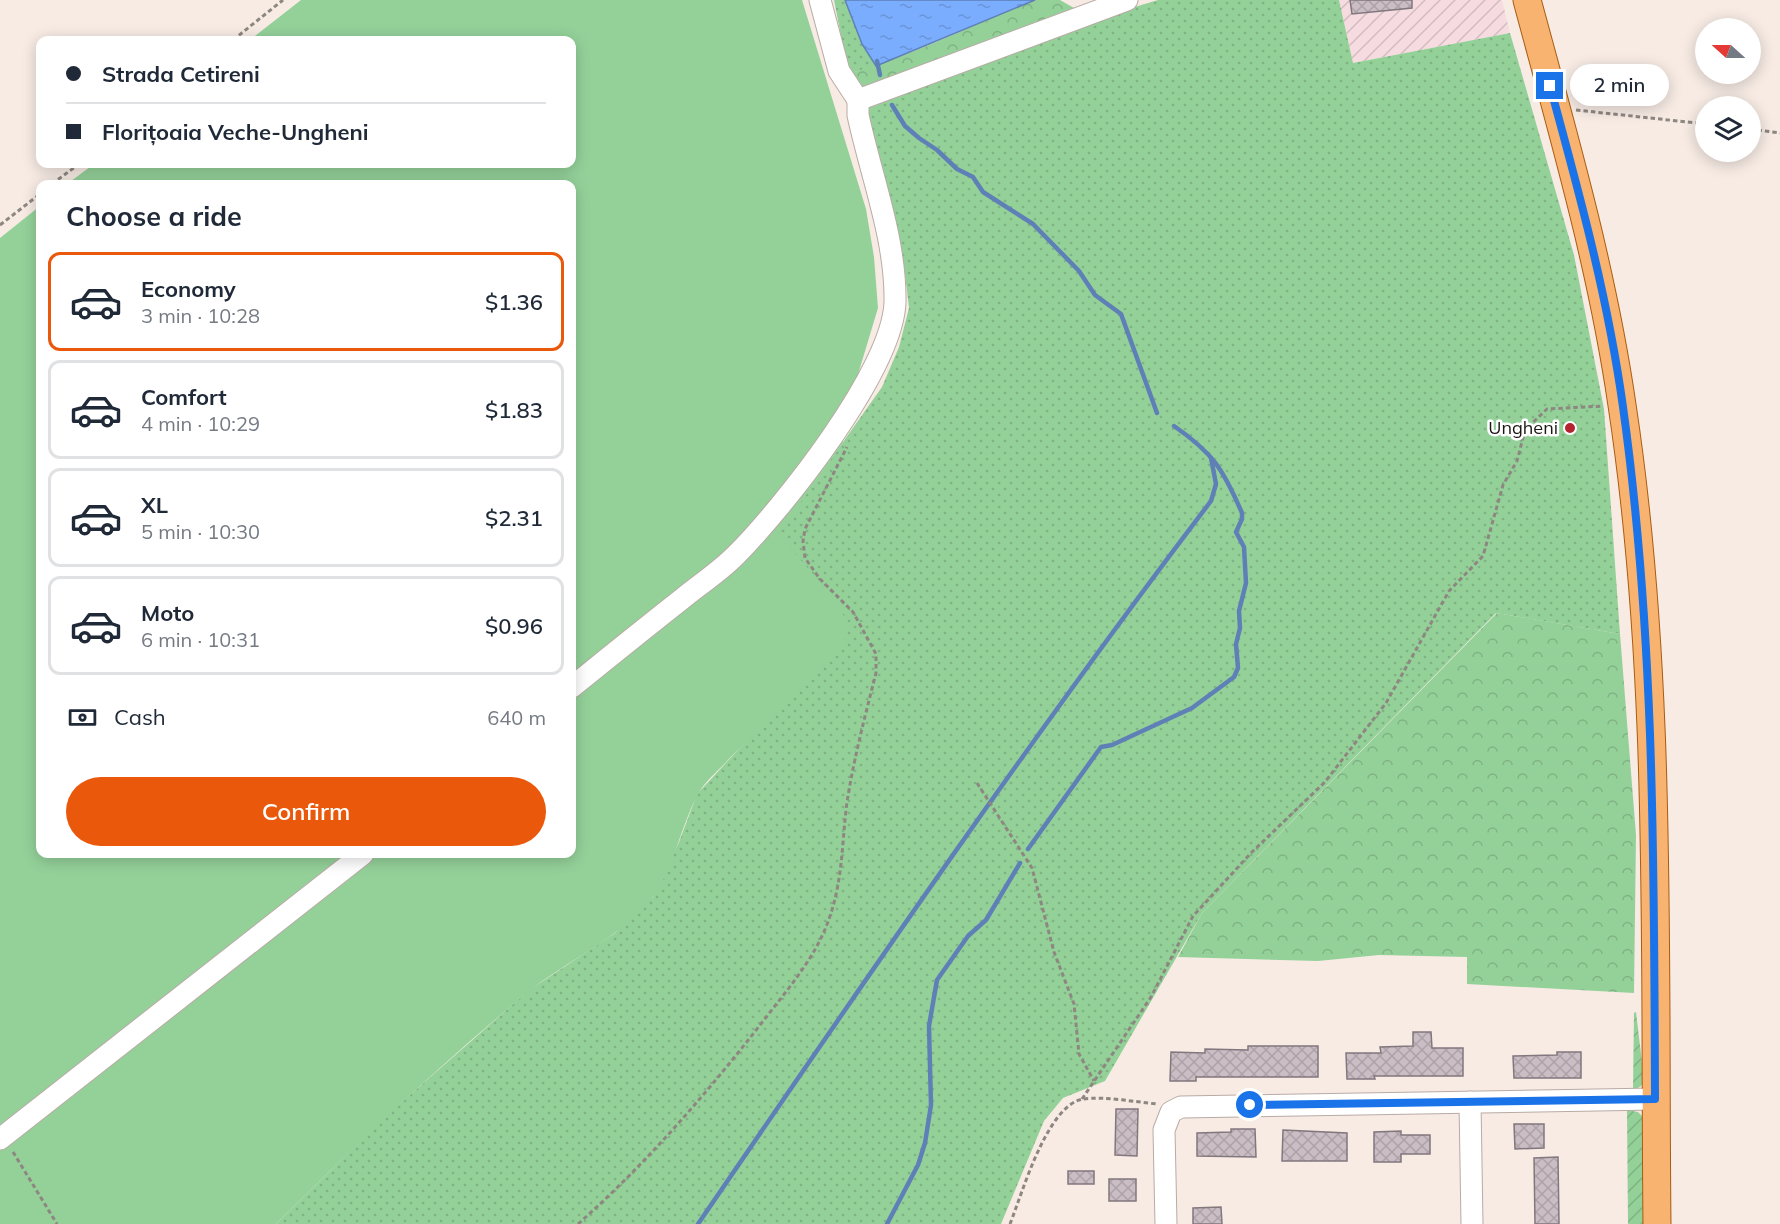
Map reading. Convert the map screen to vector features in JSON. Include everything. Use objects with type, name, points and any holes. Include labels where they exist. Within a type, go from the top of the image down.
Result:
[{"type":"main road","points":[[1527,0],[1593,242],[1623,405],[1646,639],[1653,783],[1657,1224]]},
{"type":"street","points":[[576,684],[734,557],[783,502],[858,399],[890,330],[895,302],[889,249],[858,115],[858,100],[839,71],[820,0]]},
{"type":"street","points":[[858,100],[1126,0]]},
{"type":"street","points":[[2,1138],[358,858]]},
{"type":"street","points":[[1166,1224],[1164,1130],[1173,1110],[1184,1106],[1655,1099]]},
{"type":"street","points":[[1470,1102],[1472,1224]]},
{"type":"path","points":[[237,36],[283,0]]},
{"type":"path","points":[[1556,108],[1695,123]]},
{"type":"path","points":[[1761,130],[1780,133]]},
{"type":"path","points":[[57,180],[74,168]]},
{"type":"path","points":[[0,225],[36,197]]},
{"type":"path","points":[[1010,1224],[1038,1149],[1058,1116],[1082,1099],[1151,998],[1193,916],[1252,852],[1325,782],[1386,703],[1449,591],[1483,556],[1503,485],[1517,462],[1525,429],[1547,409],[1623,405]]},
{"type":"path","points":[[578,1224],[607,1198],[688,1114],[810,960],[831,915],[840,880],[849,793],[876,673],[876,654],[853,612],[820,579],[805,558],[802,542],[805,529],[849,442]]},
{"type":"path","points":[[977,783],[1032,868],[1054,952],[1074,1004],[1079,1054],[1094,1081]]},
{"type":"path","points":[[1082,1099],[1159,1104],[1173,1110]]},
{"type":"path","points":[[2,1138],[57,1224]]},
{"type":"shaded area","points":[[1339,0],[1502,0],[1510,33],[1353,63]]},
{"type":"green space","points":[[301,0],[802,0],[866,209],[874,257],[878,308],[856,381],[842,403],[843,442],[778,535],[831,596],[846,621],[848,630],[842,643],[814,677],[703,786],[691,808],[666,874],[653,897],[641,911],[610,936],[527,993],[494,1020],[337,1164],[276,1224],[0,1224],[0,238],[36,209],[36,858],[576,858],[576,180],[72,180],[89,168],[576,168],[576,36],[255,36]]},
{"type":"green space","points":[[834,0],[845,0],[862,44],[876,66],[851,73],[846,61]]},
{"type":"green space","points":[[1035,0],[1060,0],[1074,8],[859,91],[851,73],[921,48]]},
{"type":"green space","points":[[1158,0],[1339,0],[1353,63],[1510,33],[1574,255],[1604,409],[1620,634],[1496,613],[1202,913],[1105,1081],[1063,1098],[1044,1121],[1001,1224],[276,1224],[386,1116],[528,991],[615,933],[653,897],[679,842],[697,794],[751,736],[810,680],[802,563],[777,535],[882,387],[899,347],[909,308],[904,266],[866,109],[1088,21]]},
{"type":"green space","points":[[1497,613],[1620,634],[1636,835],[1634,993],[1467,984],[1467,957],[1379,955],[1318,961],[1178,957],[1202,913]]},
{"type":"green space","points":[[1636,1012],[1644,1079],[1641,1086],[1633,1091],[1634,1013]]},
{"type":"green space","points":[[1627,1110],[1638,1112],[1643,1117],[1644,1224],[1628,1224]]},
{"type":"water","points":[[845,0],[1035,0],[876,66],[862,44]]},
{"type":"building","points":[[1350,0],[1412,0],[1412,8],[1352,14]]},
{"type":"building","points":[[1413,1032],[1431,1032],[1432,1048],[1463,1048],[1463,1076],[1374,1076],[1375,1079],[1347,1079],[1346,1053],[1381,1053],[1380,1047],[1413,1046]]},
{"type":"building","points":[[1248,1046],[1318,1046],[1318,1077],[1196,1077],[1196,1081],[1170,1081],[1171,1052],[1205,1053],[1205,1049],[1248,1050]]},
{"type":"building","points":[[1557,1052],[1581,1052],[1581,1078],[1514,1078],[1513,1056],[1557,1055]]},
{"type":"building","points":[[1116,1109],[1138,1109],[1137,1156],[1115,1155]]},
{"type":"building","points":[[1514,1124],[1544,1124],[1544,1148],[1515,1149]]},
{"type":"building","points":[[1231,1129],[1255,1129],[1256,1157],[1197,1156],[1197,1133],[1231,1132]]},
{"type":"building","points":[[1283,1130],[1347,1133],[1347,1161],[1282,1161]]},
{"type":"building","points":[[1401,1131],[1401,1135],[1430,1135],[1430,1154],[1401,1154],[1401,1162],[1374,1162],[1374,1132]]},
{"type":"building","points":[[1558,1157],[1559,1224],[1535,1224],[1534,1158]]},
{"type":"building","points":[[1068,1171],[1094,1171],[1094,1184],[1068,1184]]},
{"type":"building","points":[[1109,1179],[1136,1179],[1136,1201],[1109,1201]]},
{"type":"building","points":[[1221,1207],[1222,1224],[1193,1224],[1193,1208]]},
{"type":"waterway","points":[[877,61],[880,75]]},
{"type":"waterway","points":[[892,105],[905,126],[919,138],[937,150],[957,169],[973,177],[983,192],[1033,224],[1079,271],[1095,295],[1121,314],[1157,413]]},
{"type":"waterway","points":[[1028,849],[1101,747],[1112,745],[1192,708],[1234,677],[1238,668],[1236,644],[1240,628],[1239,611],[1246,583],[1244,547],[1236,532],[1242,519],[1242,513],[1216,463],[1174,426]]},
{"type":"waterway","points":[[698,1224],[1014,769],[1211,501],[1216,484],[1211,458]]},
{"type":"waterway","points":[[887,1224],[918,1165],[925,1143],[931,1105],[929,1026],[937,980],[968,936],[986,920],[1020,863]]},
{"type":"place","name":"Ungheni","points":[[1570,428]]},
{"type":"route","points":[[1250,1105],[1655,1099],[1653,783],[1646,639],[1634,510],[1623,405],[1593,242],[1550,86]]}]
